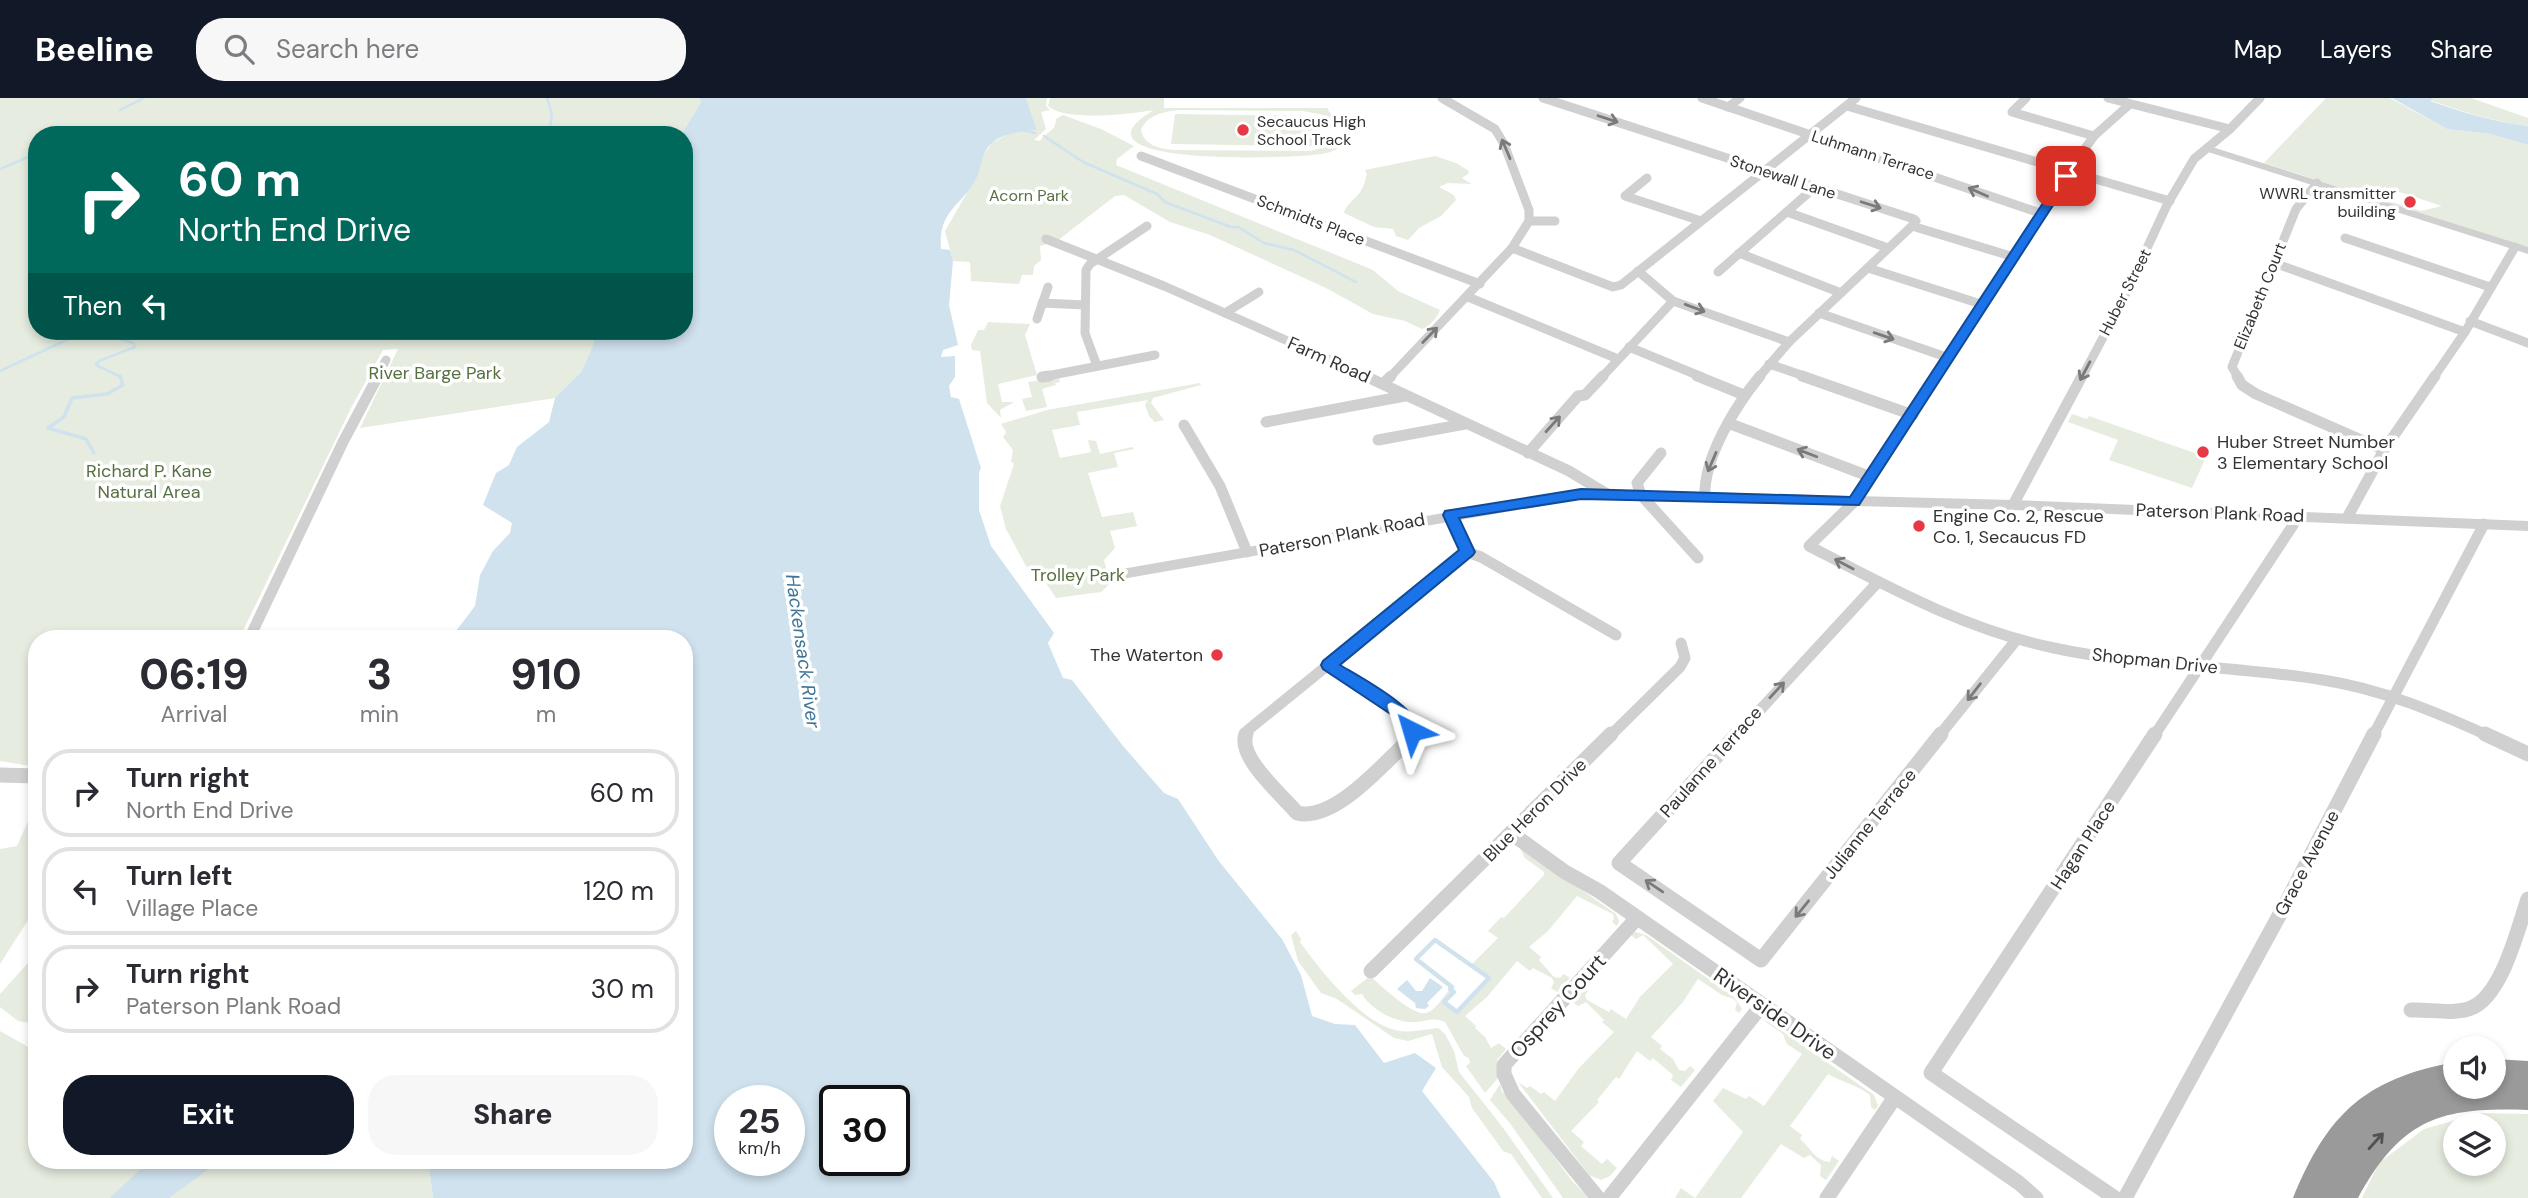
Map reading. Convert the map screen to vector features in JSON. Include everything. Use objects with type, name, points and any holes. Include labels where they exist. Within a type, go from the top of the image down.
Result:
[{"type":"highway","points":[[2506,1075],[2528,1076]]},
{"type":"highway","points":[[2310,1198],[2344,1134],[2367,1112],[2390,1096],[2413,1085],[2443,1079]]},
{"type":"highway","points":[[2340,1198],[2370,1146],[2390,1126],[2416,1110],[2461,1097],[2488,1094],[2528,1096]]},
{"type":"street","points":[[1383,384],[1480,284],[1512,248],[1529,221],[1529,210],[1504,144],[1495,129],[1442,98]]},
{"type":"street","name":"Stonewall Lane","points":[[1543,98],[1914,219],[1916,221],[1912,226],[2014,257]]},
{"type":"street","name":"Luhmann Terrace","points":[[1702,98],[2043,214]]},
{"type":"street","points":[[1728,107],[1740,98]]},
{"type":"street","points":[[1512,248],[1613,286],[1621,285],[1856,98]]},
{"type":"street","points":[[2026,98],[2012,112],[2094,136]]},
{"type":"street","points":[[2108,98],[2230,129]]},
{"type":"street","name":"Huber Street","points":[[2013,505],[2123,300],[2170,201],[2198,153],[2209,149],[2260,98]]},
{"type":"street","points":[[1854,502],[1984,306],[2068,172],[2094,136],[2130,104]]},
{"type":"street","points":[[1847,106],[2170,201]]},
{"type":"street","points":[[2209,149],[2528,251]]},
{"type":"street","name":"Schmidts Place","points":[[1141,156],[1480,284]]},
{"type":"street","points":[[1647,177],[1625,196],[1701,221]]},
{"type":"street","name":"Elizabeth Court","points":[[2317,183],[2296,209],[2232,367],[2242,385],[2265,399],[2384,450]]},
{"type":"street","points":[[1718,272],[1815,187]]},
{"type":"street","points":[[1787,212],[1888,248]]},
{"type":"street","points":[[1529,221],[1555,221]]},
{"type":"street","points":[[1097,366],[1085,332],[1086,270],[1090,264],[1147,226]]},
{"type":"street","points":[[1705,497],[1703,485],[1728,423],[1744,395],[1789,342],[1912,226]]},
{"type":"street","points":[[2345,238],[2490,287]]},
{"type":"street","name":"Farm Road","points":[[1046,239],[1225,313],[1383,384],[1589,482],[1606,494]]},
{"type":"street","points":[[2347,518],[2384,450],[2468,327],[2515,247]]},
{"type":"street","points":[[1739,253],[1841,293]]},
{"type":"street","points":[[2274,263],[2468,327],[2528,342]]},
{"type":"street","points":[[1868,268],[1984,306]]},
{"type":"street","points":[[1639,271],[1674,301],[1789,342]]},
{"type":"street","points":[[1037,319],[1048,287]]},
{"type":"street","points":[[1225,313],[1259,292]]},
{"type":"street","points":[[1468,297],[1618,359]]},
{"type":"street","points":[[1528,453],[1578,396],[1585,395],[1674,301]]},
{"type":"street","points":[[1042,303],[1085,305]]},
{"type":"street","points":[[1819,313],[1949,358]]},
{"type":"street","points":[[1629,347],[1744,395]]},
{"type":"street","points":[[1042,377],[1155,355]]},
{"type":"street","points":[[252,630],[386,360]]},
{"type":"street","points":[[1769,364],[1913,415]]},
{"type":"street","points":[[1266,422],[1405,396]]},
{"type":"street","points":[[1728,423],[1871,477]]},
{"type":"street","points":[[1378,440],[1465,424]]},
{"type":"street","points":[[1184,425],[1202,449],[1231,506],[1247,552]]},
{"type":"street","points":[[1661,453],[1637,483],[1642,495],[1698,558]]},
{"type":"street","name":"Paterson Plank Road","points":[[1122,574],[1551,497],[1606,494],[2013,505],[2528,526]]},
{"type":"street","name":"Shopman Drive","points":[[1854,502],[1809,546],[1942,612],[2017,639],[2113,659],[2326,680],[2395,697],[2528,754]]},
{"type":"street","points":[[1450,515],[1467,552],[1481,557],[1616,635]]},
{"type":"street","name":"Hagan Place","points":[[2030,1140],[1931,1073],[2058,885],[2198,666],[2299,516]]},
{"type":"street","name":"Grace Avenue","points":[[2125,1198],[2395,697],[2484,524]]},
{"type":"street","points":[[1329,665],[1398,711],[1410,723],[1412,731],[1407,742],[1333,808],[1309,816],[1297,813],[1247,756],[1243,743],[1248,730],[1467,552]]},
{"type":"street","name":"Paulanne Terrace","points":[[1710,925],[1619,863],[1878,582]]},
{"type":"street","name":"Julianne Terrace","points":[[1710,925],[1761,960],[2017,639]]},
{"type":"street","name":"Blue Heron Drive","points":[[1371,971],[1680,667],[1685,658],[1681,643]]},
{"type":"street","points":[[0,775],[28,776]]},
{"type":"street","name":"Riverside Drive","points":[[1511,833],[1565,872],[1599,891],[2019,1183],[2036,1198]]},
{"type":"street","points":[[2411,1010],[2471,1008],[2486,999],[2495,985],[2528,899]]},
{"type":"street","name":"Osprey Court","points":[[1598,1198],[1513,1094],[1504,1074],[1504,1065],[1637,918]]},
{"type":"street","points":[[1609,1198],[1762,1005]]},
{"type":"street","points":[[1828,1198],[1895,1097]]},
{"type":"street","points":[[2030,1140],[2115,1198]]},
{"type":"green space","name":"Richard P. Kane Natural Area","points":[[0,98],[699,98],[701,102],[686,126],[28,126],[28,340],[594,340],[582,371],[555,398],[360,428],[398,349],[383,350],[351,408],[243,630],[28,630],[28,766],[0,761]]},
{"type":"green space","name":"Acorn Park","points":[[1026,98],[1047,98],[1046,106],[1050,110],[1041,112],[1046,129],[1034,140],[1040,141],[1054,127],[1056,119],[1063,115],[1101,129],[1134,146],[1117,159],[1116,165],[1373,270],[1398,291],[1440,310],[1439,313],[1422,329],[1405,321],[1373,314],[1326,288],[1210,235],[1170,222],[1124,195],[1115,196],[1057,241],[1040,246],[1041,260],[1034,266],[1033,275],[1022,275],[1019,284],[971,281],[970,262],[953,261],[945,231],[992,143],[1010,133],[1037,130]]},
{"type":"green space","points":[[1050,98],[1164,98],[1164,108],[1328,108],[1329,112],[1348,123],[1351,134],[1342,146],[1327,153],[1276,157],[1195,155],[1159,151],[1136,142],[1132,129],[1154,110],[1115,115],[1083,115],[1056,111],[1048,106]],"holes":[[[1178,110],[1302,111],[1335,120],[1343,132],[1334,144],[1311,151],[1175,150],[1149,143],[1141,130],[1151,118]]]},
{"type":"green space","points":[[2326,98],[2390,98],[2447,129],[2490,134],[2528,145],[2528,248],[2264,163]],"holes":[[[2384,187],[2442,206],[2421,211],[2376,197]]]},
{"type":"green space","points":[[2471,98],[2528,118],[2528,126],[2490,119],[2429,100]]},
{"type":"green space","name":"Secaucus High School Track","points":[[1175,114],[1313,116],[1313,146],[1171,144]]},
{"type":"green space","points":[[1435,156],[1469,171],[1462,178],[1472,184],[1448,183],[1439,187],[1454,195],[1456,200],[1441,216],[1419,228],[1408,240],[1396,236],[1393,229],[1374,227],[1344,213],[1363,187],[1367,174],[1365,170]]},
{"type":"green space","points":[[988,322],[1030,324],[1025,335],[1037,375],[998,384],[1002,402],[1014,402],[1000,410],[1001,418],[987,403],[980,351],[972,350],[971,345],[978,330],[984,330]]},
{"type":"green space","points":[[1059,378],[1060,382],[1055,383],[1056,385],[1042,389],[1047,407],[1026,411],[1022,399],[1032,397],[1028,382]]},
{"type":"green space","name":"Trolley Park","points":[[1200,383],[1201,385],[1153,398],[1151,403],[1164,420],[1155,422],[1149,416],[1145,405],[1148,400],[1077,412],[1080,425],[1052,430],[1060,458],[1091,452],[1088,440],[1096,441],[1100,454],[1132,447],[1134,449],[1114,453],[1118,467],[1088,473],[1102,517],[1133,512],[1137,526],[1110,531],[1115,548],[1104,560],[1110,584],[1101,592],[1056,598],[1046,583],[1026,566],[1006,529],[1000,506],[1014,464],[1011,461],[1013,450],[1003,437],[1006,432],[1001,424],[1047,410]]},
{"type":"green space","points":[[2072,414],[2087,419],[2089,416],[2206,457],[2192,488],[2109,460],[2118,440],[2068,422]]},
{"type":"green space","points":[[28,821],[28,920],[0,964],[0,849],[17,846]]},
{"type":"green space","points":[[1519,846],[1616,914],[1619,921],[1617,926],[1612,922],[1613,914],[1577,896],[1548,931],[1529,947],[1541,957],[1539,960],[1554,977],[1560,978],[1564,974],[1570,978],[1557,992],[1551,988],[1554,983],[1552,978],[1533,968],[1530,971],[1517,961],[1487,997],[1465,1016],[1485,1037],[1491,1048],[1499,1043],[1506,1049],[1497,1060],[1498,1078],[1485,1093],[1466,1066],[1470,1063],[1469,1058],[1464,1056],[1445,1022],[1401,1021],[1378,1010],[1362,994],[1355,995],[1351,991],[1370,976],[1406,1005],[1426,1013],[1436,1006],[1450,989],[1454,992],[1445,1002],[1457,1012],[1489,978],[1471,965],[1498,938],[1488,931],[1501,917],[1504,918],[1544,875],[1544,872],[1525,858]]},
{"type":"green space","points":[[1296,931],[1300,942],[1331,981],[1344,996],[1372,1019],[1400,1031],[1438,1028],[1445,1034],[1454,1051],[1459,1072],[1553,1198],[1542,1198],[1511,1154],[1503,1151],[1472,1108],[1469,1097],[1442,1067],[1432,1034],[1408,1041],[1394,1038],[1337,999],[1321,993],[1298,961],[1291,935]]},
{"type":"green space","points":[[1635,932],[1646,935],[1734,997],[1742,1009],[1739,1013],[1735,1010],[1737,1003],[1734,999],[1722,995],[1698,979],[1683,1002],[1651,1037],[1662,1046],[1660,1049],[1673,1059],[1679,1070],[1685,1071],[1690,1066],[1695,1070],[1681,1087],[1671,1080],[1673,1075],[1653,1058],[1650,1061],[1637,1051],[1619,1079],[1616,1077],[1597,1100],[1599,1102],[1571,1131],[1584,1142],[1581,1146],[1602,1164],[1607,1159],[1617,1168],[1610,1176],[1601,1180],[1589,1175],[1518,1082],[1541,1094],[1544,1092],[1555,1101],[1579,1068],[1614,1032],[1586,1002],[1578,1006],[1572,1002],[1584,987],[1588,991],[1585,995],[1587,1000],[1609,1012],[1611,1009],[1626,1019],[1640,997],[1673,964],[1643,935],[1636,939],[1631,935]]},
{"type":"green space","points":[[28,963],[28,1023],[18,1021],[0,1007],[0,994]]},
{"type":"green space","points":[[1763,1020],[1874,1095],[1878,1106],[1875,1110],[1871,1107],[1870,1095],[1828,1074],[1790,1126],[1802,1135],[1800,1139],[1817,1156],[1830,1162],[1832,1156],[1839,1161],[1826,1180],[1820,1176],[1821,1165],[1810,1155],[1804,1158],[1781,1144],[1741,1198],[1695,1198],[1743,1132],[1713,1101],[1723,1088],[1746,1099],[1749,1096],[1764,1106],[1802,1054],[1787,1044],[1783,1034]]},
{"type":"green space","points":[[0,1031],[28,1047],[28,1169],[429,1169],[433,1198],[0,1198]]},
{"type":"green space","points":[[1500,1084],[1502,1092],[1507,1094],[1506,1097],[1511,1099],[1573,1182],[1589,1198],[1563,1198],[1490,1100]]},
{"type":"green space","points":[[2506,1114],[2528,1114],[2528,1198],[2362,1198],[2379,1163],[2424,1129],[2443,1124],[2443,1176],[2506,1176]]},
{"type":"green space","points":[[1681,1188],[1695,1198],[1675,1198]]},
{"type":"water","name":"Hackensack River","points":[[699,98],[1026,98],[1037,130],[1007,135],[988,148],[976,179],[947,217],[941,236],[941,249],[950,250],[953,261],[949,305],[958,345],[943,350],[941,357],[955,356],[955,377],[949,386],[951,397],[959,399],[981,468],[979,510],[991,546],[1054,633],[1048,643],[1063,678],[1072,680],[1123,746],[1164,793],[1178,799],[1218,860],[1282,939],[1301,975],[1312,1016],[1335,1024],[1355,1025],[1384,1063],[1415,1053],[1436,1068],[1422,1091],[1494,1182],[1501,1198],[433,1198],[429,1169],[693,1169],[693,630],[457,630],[475,606],[480,575],[493,551],[510,533],[512,523],[483,505],[496,473],[509,465],[517,447],[549,422],[555,398],[582,371],[594,340],[693,340],[693,126],[686,126],[701,102]]},
{"type":"water","points":[[2392,98],[2433,98],[2430,101],[2466,113],[2528,126],[2528,145],[2490,134],[2447,129]]},
{"type":"water","points":[[1430,978],[1443,987],[1427,1003],[1429,1006],[1425,1009],[1416,1008],[1415,1003],[1397,989],[1407,980],[1416,991],[1422,991]]},
{"type":"water","points":[[141,1169],[209,1169],[169,1198],[110,1198]]},
{"type":"waterway","points":[[120,110],[144,98]]},
{"type":"waterway","points":[[547,98],[552,114],[550,126]]},
{"type":"waterway","points":[[1022,130],[1035,133]]},
{"type":"waterway","points":[[1044,136],[1083,162],[1157,194],[1165,202],[1231,227],[1238,227],[1264,243],[1294,250],[1356,282]]},
{"type":"waterway","points":[[0,169],[28,158]]},
{"type":"waterway","points":[[0,371],[66,340]]},
{"type":"waterway","points":[[120,377],[96,365],[99,361],[135,347],[133,343],[123,340]]},
{"type":"waterway","points":[[94,453],[86,439],[48,428],[64,417],[72,398],[107,394],[123,385],[120,377]]},
{"type":"waterway","points":[[1435,940],[1489,978],[1457,1012],[1444,1002],[1454,992],[1450,989],[1452,987],[1416,959],[1435,940]]},
{"type":"place","name":"Secaucus High School Track","points":[[1243,130]]},
{"type":"place","name":"WWRL transmitter building","points":[[2410,202]]},
{"type":"place","name":"Huber Street Number 3 Elementary School","points":[[2203,452]]},
{"type":"place","name":"Engine Co. 2, Rescue Co. 1, Secaucus FD","points":[[1919,526]]},
{"type":"place","name":"The Waterton","points":[[1217,655]]},
{"type":"route","points":[[1412,731],[1410,723],[1398,711],[1329,665],[1467,552],[1450,515],[1581,494],[1854,502],[1984,306],[2066,176]]},
{"type":"park label","name":"River Barge Park","points":[[435,373]]}]
